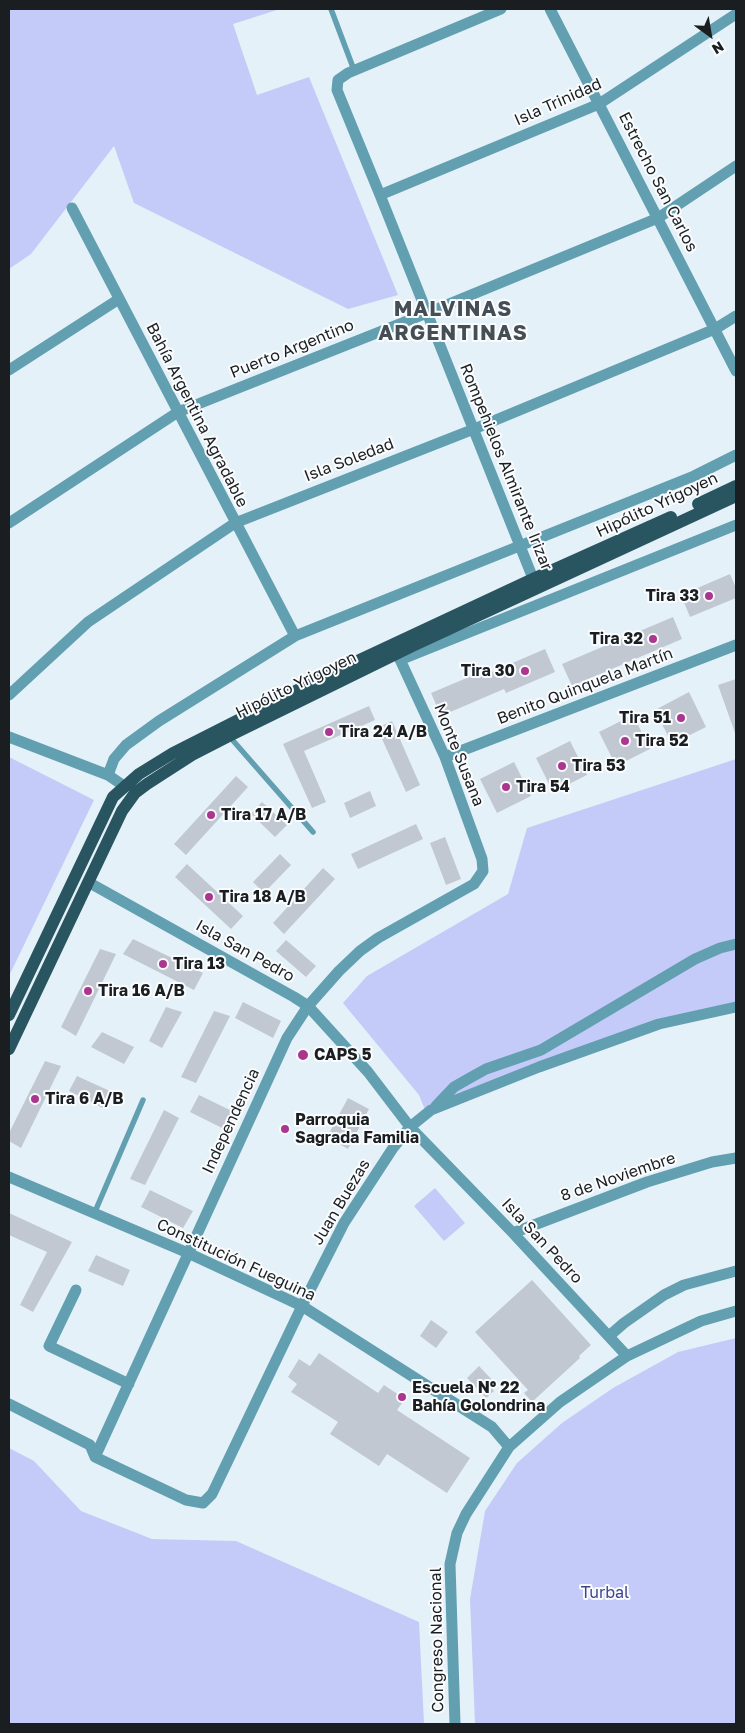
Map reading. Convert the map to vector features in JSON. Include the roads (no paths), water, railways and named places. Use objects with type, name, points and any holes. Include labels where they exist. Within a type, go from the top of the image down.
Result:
[{"type":"main road","name":"Hipólito Yrigoyen","points":[[9,1049],[122,811],[135,793],[162,773],[230,736],[398,657],[534,583],[736,486]]},
{"type":"main road","name":"Hipólito Yrigoyen","points":[[9,1015],[113,797],[140,774],[181,749],[345,667],[736,496]]},
{"type":"street","points":[[354,70],[501,9]]},
{"type":"street","name":"Estrecho San Carlos","points":[[550,9],[736,371]]},
{"type":"street","name":"Isla Trinidad","points":[[380,195],[599,104],[736,14]]},
{"type":"street","name":"Rompehielos Almirante Irizar","points":[[354,70],[338,80],[337,90],[534,583]]},
{"type":"street","name":"Puerto Argentino","points":[[9,523],[178,412],[427,313],[658,218],[736,166]]},
{"type":"street","name":"Bahía Argentina Agradable","points":[[72,208],[295,636]]},
{"type":"street","points":[[9,370],[119,299]]},
{"type":"street","name":"Isla Soledad","points":[[9,695],[88,622],[235,523],[474,429],[715,330],[736,316]]},
{"type":"street","points":[[108,775],[114,758],[126,745],[159,721],[295,636],[694,476],[736,455]]},
{"type":"street","points":[[398,657],[736,525]]},
{"type":"street","name":"Benito Quinquela Martín","points":[[444,757],[736,645]]},
{"type":"street","name":"Monte Susana","points":[[398,657],[444,757],[482,859],[483,871]]},
{"type":"street","points":[[9,737],[108,775],[124,786]]},
{"type":"street","name":"Independencia","points":[[95,1457],[287,1038],[308,1006],[360,950],[474,884],[483,871]]},
{"type":"street","name":"Isla San Pedro","points":[[88,882],[308,1006],[368,1072],[410,1127],[627,1356]]},
{"type":"street","points":[[431,1110],[454,1087],[486,1069],[541,1050],[695,959],[720,948],[736,944]]},
{"type":"street","name":"Juan Buezas","points":[[95,1457],[186,1500],[203,1502],[212,1494],[344,1223],[393,1148],[410,1127],[431,1110],[539,1067],[659,1024],[736,1007]]},
{"type":"street","name":"8 de Noviembre","points":[[512,1233],[646,1182],[712,1162],[736,1158]]},
{"type":"street","name":"Constitución Fueguina","points":[[9,1177],[188,1253],[302,1306],[492,1427],[509,1447]]},
{"type":"street","points":[[610,1336],[624,1323],[664,1295],[684,1285],[736,1272]]},
{"type":"street","points":[[76,1290],[49,1346],[129,1384]]},
{"type":"street","name":"Congreso Nacional","points":[[455,1724],[450,1564],[457,1534],[466,1514],[509,1447],[560,1402],[627,1356],[656,1341],[701,1322],[736,1311]]},
{"type":"street","points":[[9,1404],[90,1444],[95,1457]]},
{"type":"lane","points":[[331,9],[354,70]]},
{"type":"lane","points":[[230,736],[313,832]]},
{"type":"lane","points":[[94,1214],[143,1100]]},
{"type":"place","name":"Tira 33","points":[[709,596]]},
{"type":"place","name":"Tira 32","points":[[653,639]]},
{"type":"place","name":"Tira 30","points":[[525,671]]},
{"type":"place","name":"Tira 51","points":[[681,718]]},
{"type":"place","name":"Tira 24 A/B","points":[[329,732]]},
{"type":"place","name":"Tira 52","points":[[625,741]]},
{"type":"place","name":"Tira 53","points":[[562,766]]},
{"type":"place","name":"Tira 54","points":[[506,787]]},
{"type":"place","name":"Tira 17 A/B","points":[[211,815]]},
{"type":"place","name":"Tira 18 A/B","points":[[209,897]]},
{"type":"place","name":"Tira 13","points":[[163,964]]},
{"type":"place","name":"Tira 16 A/B","points":[[88,991]]},
{"type":"place","name":"CAPS 5","points":[[303,1055]]},
{"type":"place","name":"Tira 6 A/B","points":[[35,1099]]},
{"type":"place","name":"Parroquia Sagrada Familia","points":[[285,1129]]},
{"type":"place","name":"Escuela Nº 22 Bahía Golondrina","points":[[402,1397]]},
{"type":"district","name":"MALVINAS ARGENTINAS","points":[[453,321]]},
{"type":"park label","name":"Turbal","points":[[605,1593]]}]
